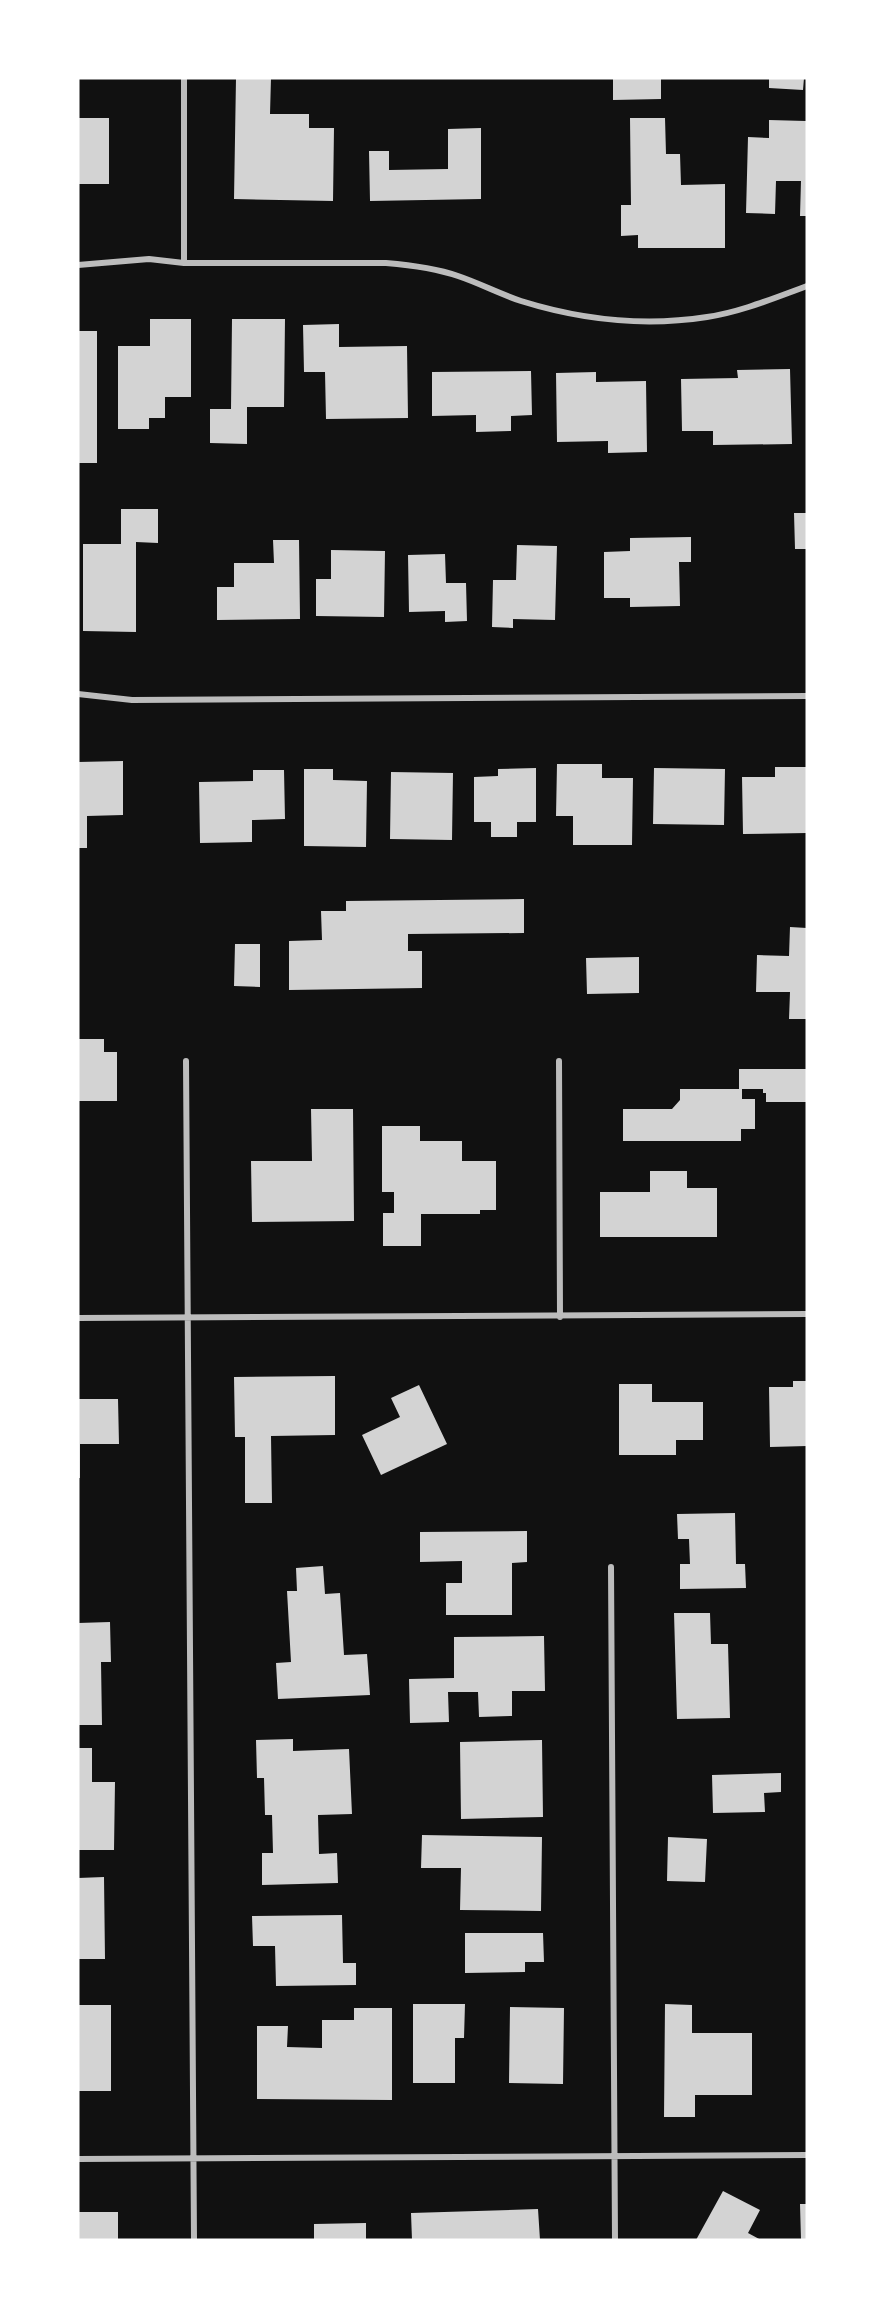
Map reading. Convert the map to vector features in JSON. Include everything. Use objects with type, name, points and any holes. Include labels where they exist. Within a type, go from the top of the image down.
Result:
[{"type":"street","points":[[184,78],[184,263]]},
{"type":"street","points":[[78,266],[149,259],[184,263],[386,263],[416,266],[456,275],[518,300],[564,314],[612,321],[660,322],[708,317],[755,305],[807,286]]},
{"type":"street","points":[[78,694],[132,700],[807,696]]},
{"type":"street","points":[[186,1061],[194,2240]]},
{"type":"street","points":[[559,1061],[560,1317]]},
{"type":"street","points":[[78,1318],[807,1314]]},
{"type":"street","points":[[611,1567],[615,2240]]},
{"type":"street","points":[[78,2159],[807,2155]]},
{"type":"building","points":[[236,78],[271,78],[270,114],[309,114],[309,128],[334,128],[333,201],[234,199]]},
{"type":"building","points":[[613,78],[661,78],[661,99],[613,100]]},
{"type":"building","points":[[769,78],[804,78],[803,90],[769,88]]},
{"type":"building","points":[[78,118],[109,118],[109,184],[78,184]]},
{"type":"building","points":[[630,118],[665,118],[666,154],[680,154],[681,185],[725,184],[725,248],[638,248],[638,235],[621,236],[621,205],[631,205]]},
{"type":"building","points":[[769,120],[806,121],[807,216],[800,216],[801,181],[776,181],[775,214],[746,213],[748,137],[769,138]]},
{"type":"building","points":[[481,128],[481,199],[370,201],[369,151],[389,151],[389,170],[448,169],[448,129]]},
{"type":"building","points":[[150,319],[191,319],[191,397],[165,397],[165,418],[149,418],[149,429],[118,429],[118,346],[150,346]]},
{"type":"building","points":[[232,319],[285,319],[284,407],[247,407],[247,444],[210,443],[210,409],[231,409]]},
{"type":"building","points":[[339,324],[339,347],[407,346],[408,418],[326,419],[325,372],[304,372],[303,325]]},
{"type":"building","points":[[78,331],[97,331],[97,463],[78,463]]},
{"type":"building","points":[[790,369],[792,444],[713,445],[713,431],[682,431],[681,379],[738,378],[737,370]]},
{"type":"building","points":[[531,371],[532,415],[511,416],[511,431],[476,432],[476,415],[432,416],[432,372]]},
{"type":"building","points":[[596,372],[596,382],[646,381],[647,452],[608,453],[608,441],[557,442],[556,373]]},
{"type":"building","points":[[121,509],[158,509],[158,543],[136,542],[136,632],[83,631],[83,544],[121,544]]},
{"type":"building","points":[[794,513],[807,513],[807,549],[795,549]]},
{"type":"building","points":[[691,537],[691,562],[679,562],[680,606],[630,607],[630,598],[604,598],[604,552],[630,551],[630,538]]},
{"type":"building","points":[[273,540],[299,540],[300,619],[217,620],[217,587],[234,587],[234,563],[274,563]]},
{"type":"building","points":[[517,545],[557,546],[555,620],[513,619],[513,628],[492,627],[493,580],[516,580]]},
{"type":"building","points":[[331,550],[385,551],[384,617],[316,616],[316,579],[331,579]]},
{"type":"building","points":[[445,554],[446,583],[466,583],[467,621],[445,622],[445,611],[409,612],[408,555]]},
{"type":"building","points":[[123,761],[123,815],[87,816],[87,848],[78,848],[78,762]]},
{"type":"building","points":[[557,764],[602,764],[602,778],[633,778],[632,845],[573,845],[573,816],[556,816]]},
{"type":"building","points":[[775,767],[807,767],[807,833],[743,834],[742,777],[775,777]]},
{"type":"building","points":[[536,768],[536,822],[517,822],[517,837],[491,837],[491,822],[474,822],[474,777],[498,776],[498,769]]},
{"type":"building","points":[[654,768],[725,769],[724,825],[653,824]]},
{"type":"building","points":[[304,769],[333,769],[333,780],[367,781],[366,847],[304,846]]},
{"type":"building","points":[[253,770],[284,770],[285,819],[252,820],[252,842],[200,843],[199,782],[253,781]]},
{"type":"building","points":[[391,772],[453,773],[452,840],[390,839]]},
{"type":"building","points":[[524,899],[524,933],[408,934],[408,951],[422,951],[422,988],[289,990],[289,941],[322,940],[321,911],[346,911],[346,901]]},
{"type":"building","points":[[790,927],[807,928],[807,1019],[789,1019],[790,992],[756,992],[757,955],[789,956]]},
{"type":"building","points":[[235,944],[260,944],[260,987],[234,986]]},
{"type":"building","points":[[639,957],[639,993],[587,994],[586,958]]},
{"type":"building","points":[[78,1039],[104,1039],[104,1052],[117,1052],[117,1101],[78,1101]]},
{"type":"building","points":[[739,1069],[807,1069],[807,1102],[766,1102],[766,1093],[763,1093],[763,1089],[742,1089],[742,1099],[755,1099],[755,1129],[741,1129],[741,1141],[623,1141],[623,1109],[672,1109],[680,1100],[680,1089],[739,1089]]},
{"type":"building","points":[[311,1109],[353,1109],[354,1221],[252,1222],[251,1161],[312,1161]]},
{"type":"building","points":[[382,1126],[420,1126],[420,1141],[462,1141],[462,1161],[496,1161],[496,1210],[480,1210],[480,1214],[421,1214],[421,1246],[383,1246],[383,1213],[394,1213],[394,1192],[382,1192]]},
{"type":"building","points":[[650,1171],[687,1171],[687,1188],[717,1188],[717,1237],[600,1237],[600,1192],[650,1192]]},
{"type":"building","points":[[335,1376],[335,1435],[271,1436],[272,1503],[245,1503],[245,1437],[235,1437],[234,1377]]},
{"type":"building","points":[[793,1381],[807,1381],[807,1446],[770,1447],[769,1387],[793,1387]]},
{"type":"building","points":[[619,1384],[652,1384],[652,1402],[703,1402],[703,1440],[676,1440],[676,1455],[619,1455]]},
{"type":"building","points":[[419,1385],[447,1444],[381,1475],[362,1435],[400,1417],[391,1398]]},
{"type":"building","points":[[78,1399],[118,1399],[119,1444],[80,1444],[80,1478],[78,1478]]},
{"type":"building","points":[[735,1513],[736,1564],[745,1564],[746,1588],[680,1589],[680,1564],[690,1564],[689,1539],[678,1539],[677,1514]]},
{"type":"building","points":[[527,1531],[527,1562],[512,1563],[512,1615],[446,1615],[446,1583],[462,1583],[462,1561],[420,1562],[420,1532]]},
{"type":"building","points":[[323,1566],[325,1594],[340,1593],[344,1655],[367,1654],[370,1695],[278,1699],[276,1663],[291,1662],[287,1591],[297,1591],[296,1568]]},
{"type":"building","points":[[674,1613],[710,1613],[711,1644],[728,1644],[730,1718],[677,1719]]},
{"type":"building","points":[[110,1622],[111,1662],[101,1662],[102,1725],[78,1725],[78,1623]]},
{"type":"building","points":[[544,1636],[545,1691],[512,1691],[512,1716],[479,1717],[478,1692],[448,1692],[449,1722],[410,1723],[409,1679],[454,1678],[454,1637]]},
{"type":"building","points":[[293,1739],[293,1751],[349,1749],[352,1814],[318,1815],[319,1854],[337,1853],[338,1883],[262,1885],[262,1853],[273,1853],[272,1815],[265,1815],[264,1778],[257,1778],[256,1740]]},
{"type":"building","points":[[542,1740],[543,1817],[461,1819],[460,1742]]},
{"type":"building","points":[[78,1748],[92,1748],[92,1782],[115,1782],[114,1850],[78,1850]]},
{"type":"building","points":[[781,1773],[781,1792],[764,1793],[765,1812],[713,1813],[712,1775]]},
{"type":"building","points":[[422,1835],[542,1837],[541,1911],[460,1910],[461,1868],[421,1868]]},
{"type":"building","points":[[668,1837],[707,1839],[705,1882],[667,1881]]},
{"type":"building","points":[[104,1877],[105,1959],[78,1959],[78,1878]]},
{"type":"building","points":[[342,1915],[343,1963],[356,1963],[356,1985],[276,1986],[275,1946],[253,1946],[252,1916]]},
{"type":"building","points":[[465,1933],[543,1933],[544,1962],[525,1962],[525,1972],[465,1973]]},
{"type":"building","points":[[413,2004],[465,2004],[464,2038],[455,2038],[455,2083],[413,2083]]},
{"type":"building","points":[[665,2004],[692,2005],[692,2033],[752,2033],[752,2095],[695,2095],[695,2117],[664,2117]]},
{"type":"building","points":[[78,2005],[111,2005],[111,2091],[78,2091]]},
{"type":"building","points":[[510,2007],[564,2008],[563,2084],[509,2083]]},
{"type":"building","points":[[354,2008],[392,2008],[392,2100],[257,2099],[257,2026],[288,2026],[287,2047],[322,2048],[322,2020],[354,2020]]},
{"type":"building","points":[[723,2191],[760,2210],[748,2233],[761,2240],[696,2240]]},
{"type":"building","points":[[800,2204],[807,2204],[807,2240],[801,2240]]},
{"type":"building","points":[[538,2209],[540,2240],[412,2240],[411,2213]]},
{"type":"building","points":[[78,2212],[118,2212],[118,2240],[78,2240]]},
{"type":"building","points":[[366,2223],[366,2240],[314,2240],[314,2224]]}]
